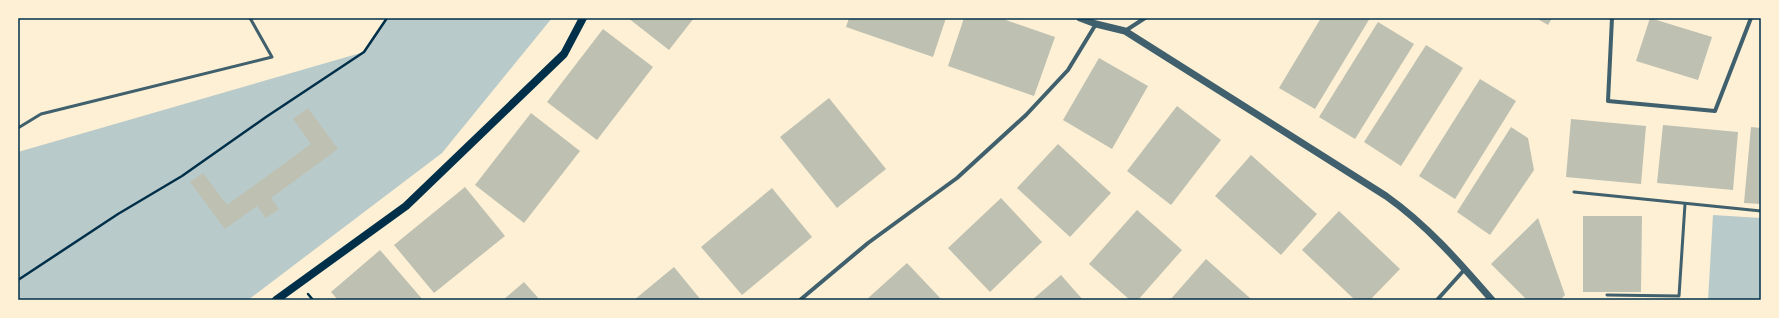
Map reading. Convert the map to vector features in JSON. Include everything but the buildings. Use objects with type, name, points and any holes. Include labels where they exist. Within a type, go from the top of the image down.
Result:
[{"type":"main road","points":[[276,300],[406,206],[564,54],[583,18]]},
{"type":"street","points":[[1080,18],[1096,24],[1125,31],[1386,196],[1427,229],[1492,300]]},
{"type":"street","points":[[1125,31],[1145,18]]},
{"type":"street","points":[[1612,18],[1608,101],[1715,111],[1751,18]]},
{"type":"street","points":[[800,300],[868,243],[957,178],[1026,115],[1068,70],[1096,24]]},
{"type":"street","points":[[1437,300],[1465,269]]},
{"type":"lane","points":[[18,128],[41,114],[272,57],[250,18]]},
{"type":"lane","points":[[1574,192],[1761,211]]},
{"type":"lane","points":[[1607,295],[1680,296],[1685,204]]},
{"type":"path","points":[[18,280],[118,214],[182,176],[266,117],[364,52],[387,18]]},
{"type":"shaded area","points":[[387,18],[552,18],[442,153],[248,300],[18,300],[18,152],[364,52]]},
{"type":"shaded area","points":[[1713,215],[1761,218],[1761,300],[1708,300]]}]
